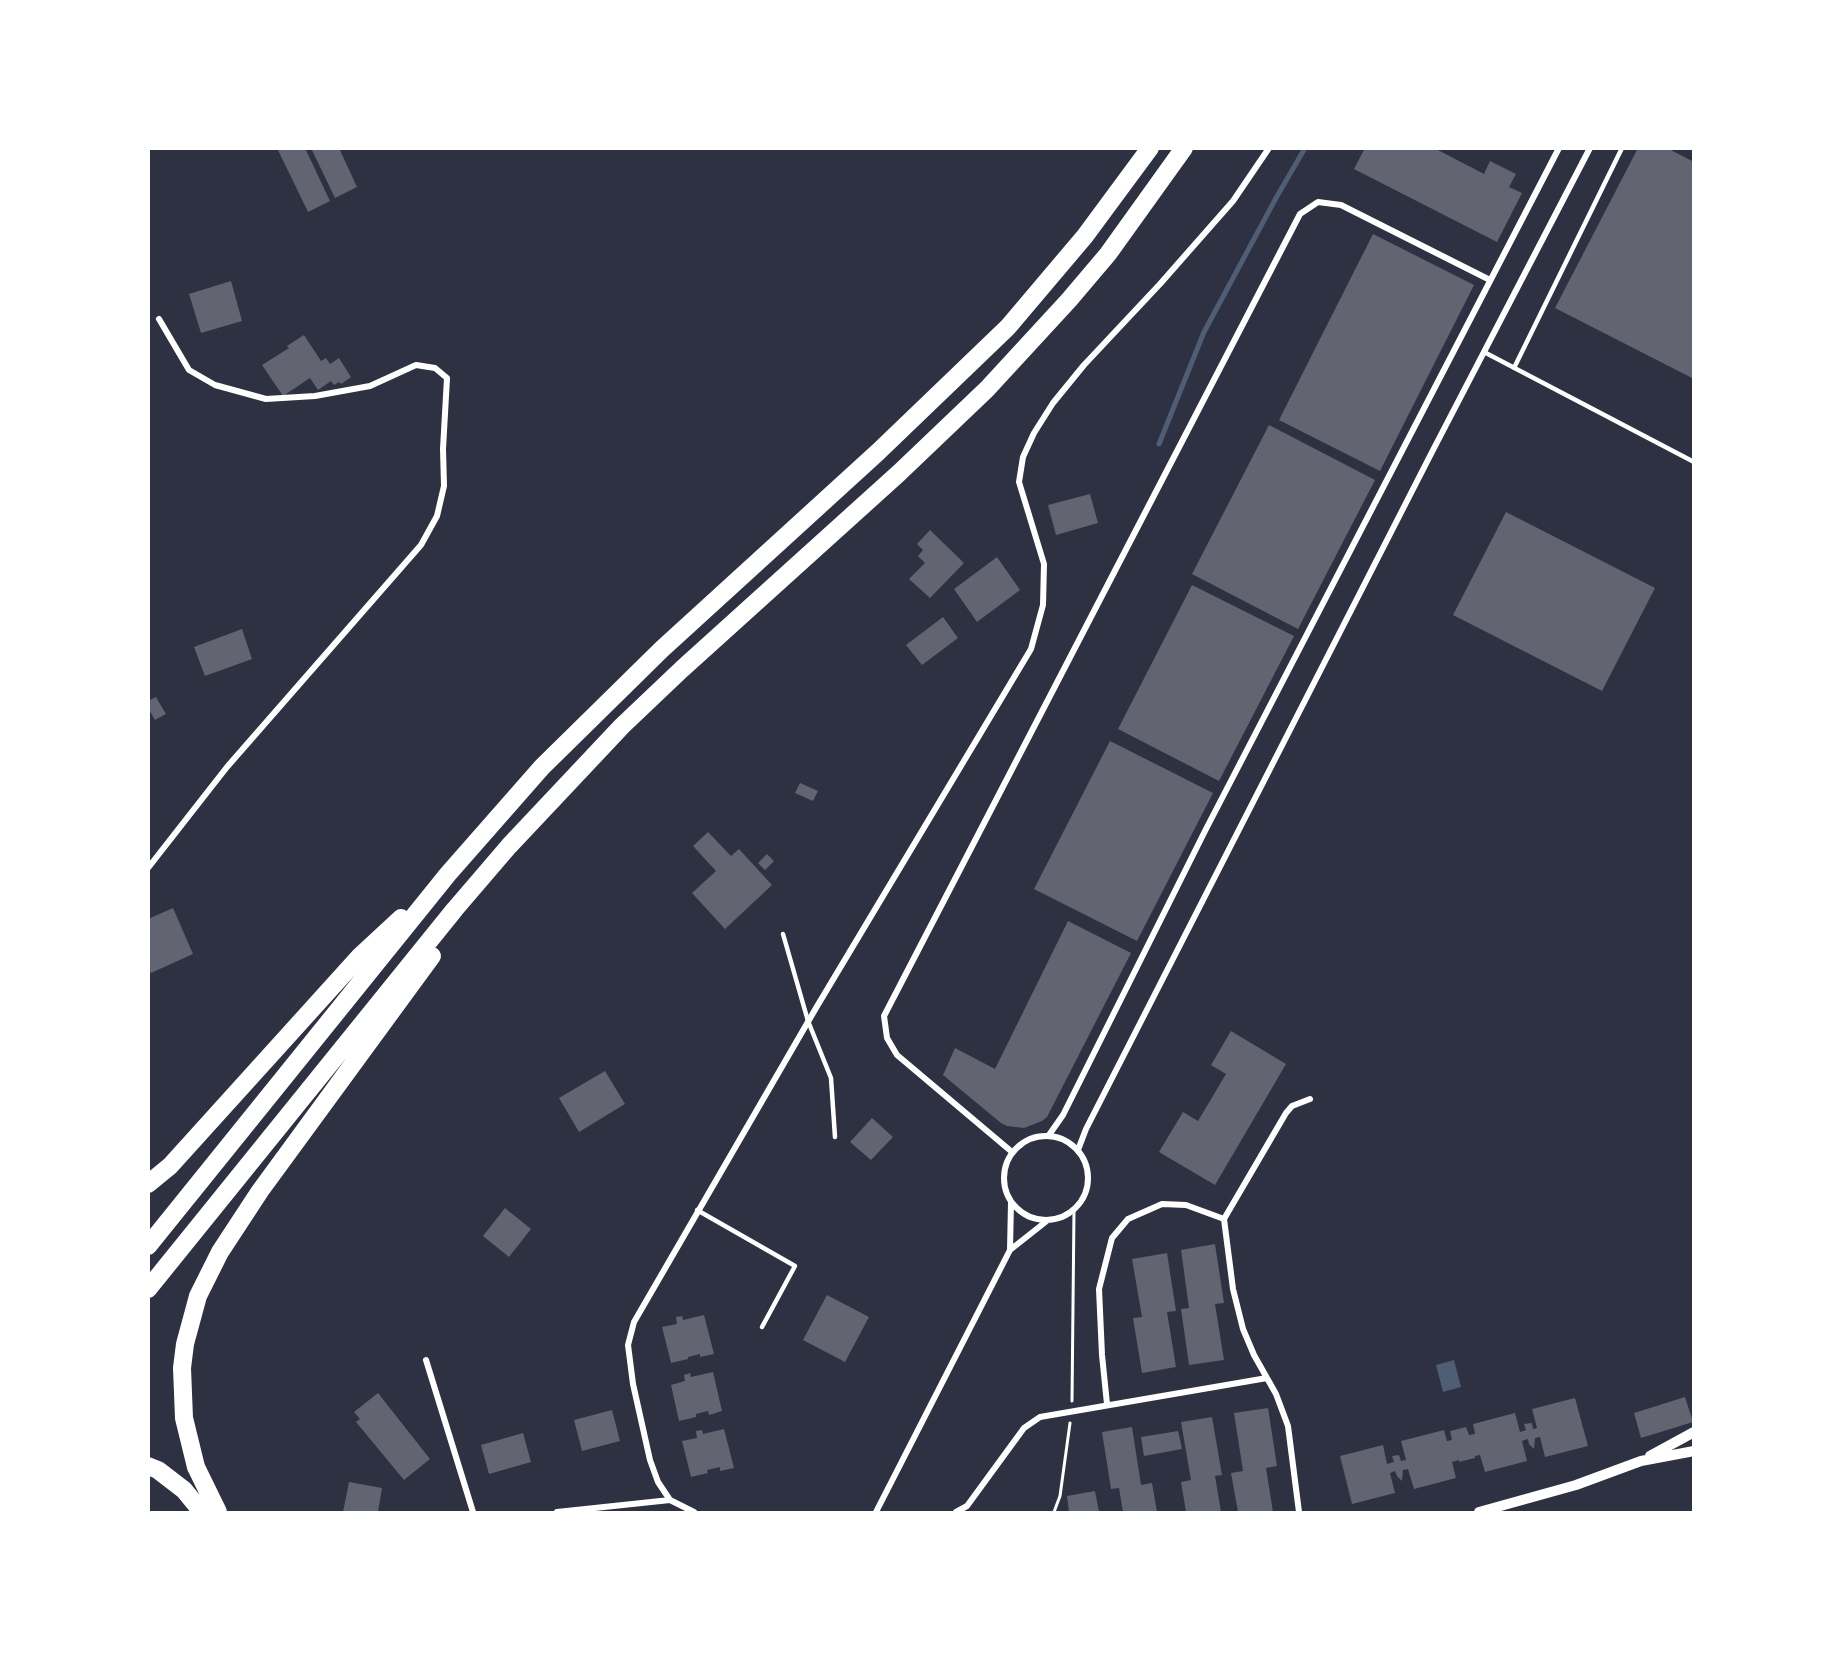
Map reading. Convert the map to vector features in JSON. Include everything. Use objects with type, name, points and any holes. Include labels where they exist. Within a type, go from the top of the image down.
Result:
[{"type":"highway","points":[[148,1246],[448,874],[542,766],[662,648],[916,417],[1008,327],[1085,236],[1150,148]]},
{"type":"highway","points":[[148,1289],[455,909],[517,838],[622,726],[749,606],[906,466],[1015,360],[1108,254],[1184,148]]},
{"type":"highway","points":[[148,1184],[170,1166],[360,956],[448,874]]},
{"type":"highway","points":[[218,1512],[196,1467],[184,1418],[182,1368],[185,1344],[198,1296],[212,1266],[260,1191],[436,950],[455,909]]},
{"type":"highway","points":[[148,1466],[158,1470],[184,1490],[202,1512]]},
{"type":"highway","points":[[184,1490],[189,1512]]},
{"type":"street","points":[[694,1512],[670,1500],[658,1482],[650,1460],[633,1384],[628,1345],[634,1322],[808,1021],[1032,649],[1043,605],[1044,564],[1019,482],[1023,457],[1034,433],[1053,403],[1084,364],[1160,284],[1233,201],[1269,148]]},
{"type":"street","points":[[1049,1135],[1062,1115],[1205,831],[1559,148]]},
{"type":"street","points":[[1078,1150],[1086,1129],[1590,148]]},
{"type":"street","points":[[1012,1152],[897,1055],[887,1038],[884,1016],[1300,214],[1318,202],[1341,205],[1490,280]]},
{"type":"street","points":[[148,868],[227,767],[421,545],[437,516],[444,486],[443,449],[447,378],[435,368],[416,365],[370,386],[315,396],[266,399],[214,386],[189,370],[159,319]]},
{"type":"street","points":[[1299,1512],[1288,1426],[1276,1394],[1254,1355],[1243,1329],[1233,1289],[1224,1219],[1286,1113],[1293,1106],[1310,1099]]},
{"type":"street","points":[[1010,1250],[1011,1203],[1004,1186],[1004,1169],[1012,1152],[1023,1142],[1049,1135],[1061,1138],[1078,1150],[1086,1163],[1089,1176],[1088,1188],[1083,1200],[1074,1210],[1061,1218],[1036,1219],[1022,1213],[1011,1203]]},
{"type":"street","points":[[1107,1404],[1101,1355],[1099,1289],[1112,1238],[1128,1219],[1162,1204],[1186,1205],[1224,1219]]},
{"type":"street","points":[[876,1512],[1010,1250],[1048,1220]]},
{"type":"street","points":[[426,1360],[473,1512]]},
{"type":"street","points":[[956,1512],[967,1506],[1024,1428],[1040,1417],[1267,1378]]},
{"type":"street","points":[[1479,1512],[1576,1485],[1641,1461],[1694,1432]]},
{"type":"street","points":[[1641,1461],[1694,1451]]},
{"type":"street","points":[[557,1512],[670,1500]]},
{"type":"lane","points":[[1514,368],[1622,148]]},
{"type":"lane","points":[[1484,352],[1694,462]]},
{"type":"lane","points":[[783,934],[808,1021],[831,1078],[835,1137]]},
{"type":"lane","points":[[697,1210],[795,1266],[762,1327]]},
{"type":"path","points":[[1054,1512],[1060,1496],[1071,1410],[1074,1210]]},
{"type":"water","points":[[1454,1360],[1461,1387],[1443,1392],[1436,1365]]},
{"type":"building","points":[[277,148],[305,148],[330,201],[308,212]]},
{"type":"building","points":[[311,148],[339,148],[357,187],[335,198]]},
{"type":"building","points":[[1365,148],[1434,148],[1484,174],[1490,161],[1516,174],[1509,187],[1522,193],[1497,242],[1354,169]]},
{"type":"building","points":[[1638,148],[1667,148],[1694,162],[1694,379],[1555,308]]},
{"type":"building","points":[[1373,234],[1474,285],[1380,471],[1279,420]]},
{"type":"building","points":[[231,281],[242,321],[201,333],[189,294]]},
{"type":"building","points":[[304,335],[321,361],[326,358],[330,364],[339,358],[351,377],[341,384],[339,382],[334,385],[331,381],[318,390],[310,378],[283,396],[262,365],[289,348],[287,346]]},
{"type":"building","points":[[1269,425],[1375,480],[1298,629],[1192,574]]},
{"type":"building","points":[[1090,494],[1098,523],[1056,535],[1048,505]]},
{"type":"building","points":[[1506,512],[1655,588],[1602,691],[1453,615]]},
{"type":"building","points":[[930,530],[964,563],[930,598],[909,579],[925,563],[918,556],[923,550],[917,544]]},
{"type":"building","points":[[997,557],[1020,590],[977,622],[954,589]]},
{"type":"building","points":[[1192,585],[1294,636],[1219,781],[1118,729]]},
{"type":"building","points":[[943,617],[958,638],[922,665],[906,645]]},
{"type":"building","points":[[242,629],[252,659],[205,676],[194,647]]},
{"type":"building","points":[[156,697],[166,714],[155,720],[148,708],[148,701]]},
{"type":"building","points":[[1110,741],[1213,793],[1137,941],[1034,889]]},
{"type":"building","points":[[800,783],[818,791],[813,801],[795,793]]},
{"type":"building","points":[[708,832],[731,856],[739,849],[772,885],[725,929],[692,893],[716,871],[693,846]]},
{"type":"building","points":[[767,854],[774,861],[765,870],[758,863]]},
{"type":"building","points":[[173,908],[193,954],[151,973],[148,968],[148,919]]},
{"type":"building","points":[[1068,921],[1131,953],[1047,1117],[1024,1128],[1007,1126],[943,1075],[955,1048],[995,1069]]},
{"type":"building","points":[[1231,1031],[1286,1064],[1215,1185],[1159,1152],[1183,1112],[1198,1121],[1226,1074],[1211,1065]]},
{"type":"building","points":[[605,1071],[625,1104],[579,1132],[559,1098]]},
{"type":"building","points":[[872,1118],[893,1137],[871,1160],[850,1142]]},
{"type":"building","points":[[505,1208],[531,1229],[509,1257],[483,1236]]},
{"type":"building","points":[[1215,1244],[1224,1303],[1215,1304],[1224,1360],[1189,1365],[1181,1309],[1189,1308],[1181,1250]]},
{"type":"building","points":[[1167,1253],[1176,1311],[1167,1312],[1176,1367],[1142,1373],[1133,1318],[1142,1317],[1132,1259]]},
{"type":"building","points":[[827,1295],[869,1317],[845,1362],[803,1340]]},
{"type":"building","points":[[704,1315],[714,1354],[700,1357],[700,1354],[671,1363],[662,1327],[677,1324],[676,1317],[682,1316],[683,1320]]},
{"type":"building","points":[[713,1372],[722,1411],[709,1415],[708,1411],[679,1421],[671,1385],[685,1381],[684,1375],[690,1373],[691,1377]]},
{"type":"building","points":[[378,1393],[430,1459],[404,1480],[356,1422],[360,1419],[354,1412]]},
{"type":"building","points":[[1685,1397],[1693,1422],[1641,1438],[1634,1413]]},
{"type":"building","points":[[1575,1398],[1588,1446],[1545,1457],[1540,1437],[1535,1438],[1534,1449],[1528,1439],[1522,1441],[1527,1461],[1485,1472],[1480,1455],[1475,1456],[1475,1458],[1452,1462],[1456,1478],[1414,1489],[1408,1469],[1403,1470],[1402,1481],[1395,1471],[1390,1473],[1395,1493],[1352,1504],[1340,1456],[1383,1445],[1387,1464],[1394,1462],[1392,1456],[1399,1455],[1401,1461],[1406,1460],[1401,1441],[1444,1430],[1447,1441],[1452,1440],[1450,1431],[1466,1427],[1469,1435],[1475,1434],[1473,1424],[1515,1413],[1520,1432],[1526,1430],[1524,1424],[1532,1423],[1533,1429],[1537,1428],[1532,1409]]},
{"type":"building","points":[[1268,1408],[1277,1466],[1266,1468],[1273,1512],[1238,1512],[1231,1473],[1243,1471],[1234,1413]]},
{"type":"building","points":[[612,1410],[620,1441],[582,1451],[574,1420]]},
{"type":"building","points":[[1212,1417],[1222,1475],[1215,1476],[1221,1512],[1186,1512],[1181,1482],[1191,1480],[1181,1422]]},
{"type":"building","points":[[1132,1427],[1141,1485],[1152,1483],[1157,1512],[1123,1512],[1119,1488],[1111,1489],[1102,1432]]},
{"type":"building","points":[[724,1429],[734,1468],[720,1471],[720,1467],[691,1477],[682,1441],[697,1438],[696,1431],[702,1430],[703,1434]]},
{"type":"building","points":[[1178,1431],[1182,1449],[1144,1456],[1141,1437]]},
{"type":"building","points":[[523,1433],[531,1462],[489,1474],[481,1445]]},
{"type":"building","points":[[349,1482],[382,1488],[378,1512],[343,1512]]},
{"type":"building","points":[[1095,1491],[1099,1512],[1069,1512],[1067,1496]]},
{"type":"waterway","points":[[1159,444],[1204,332],[1305,148]]}]
